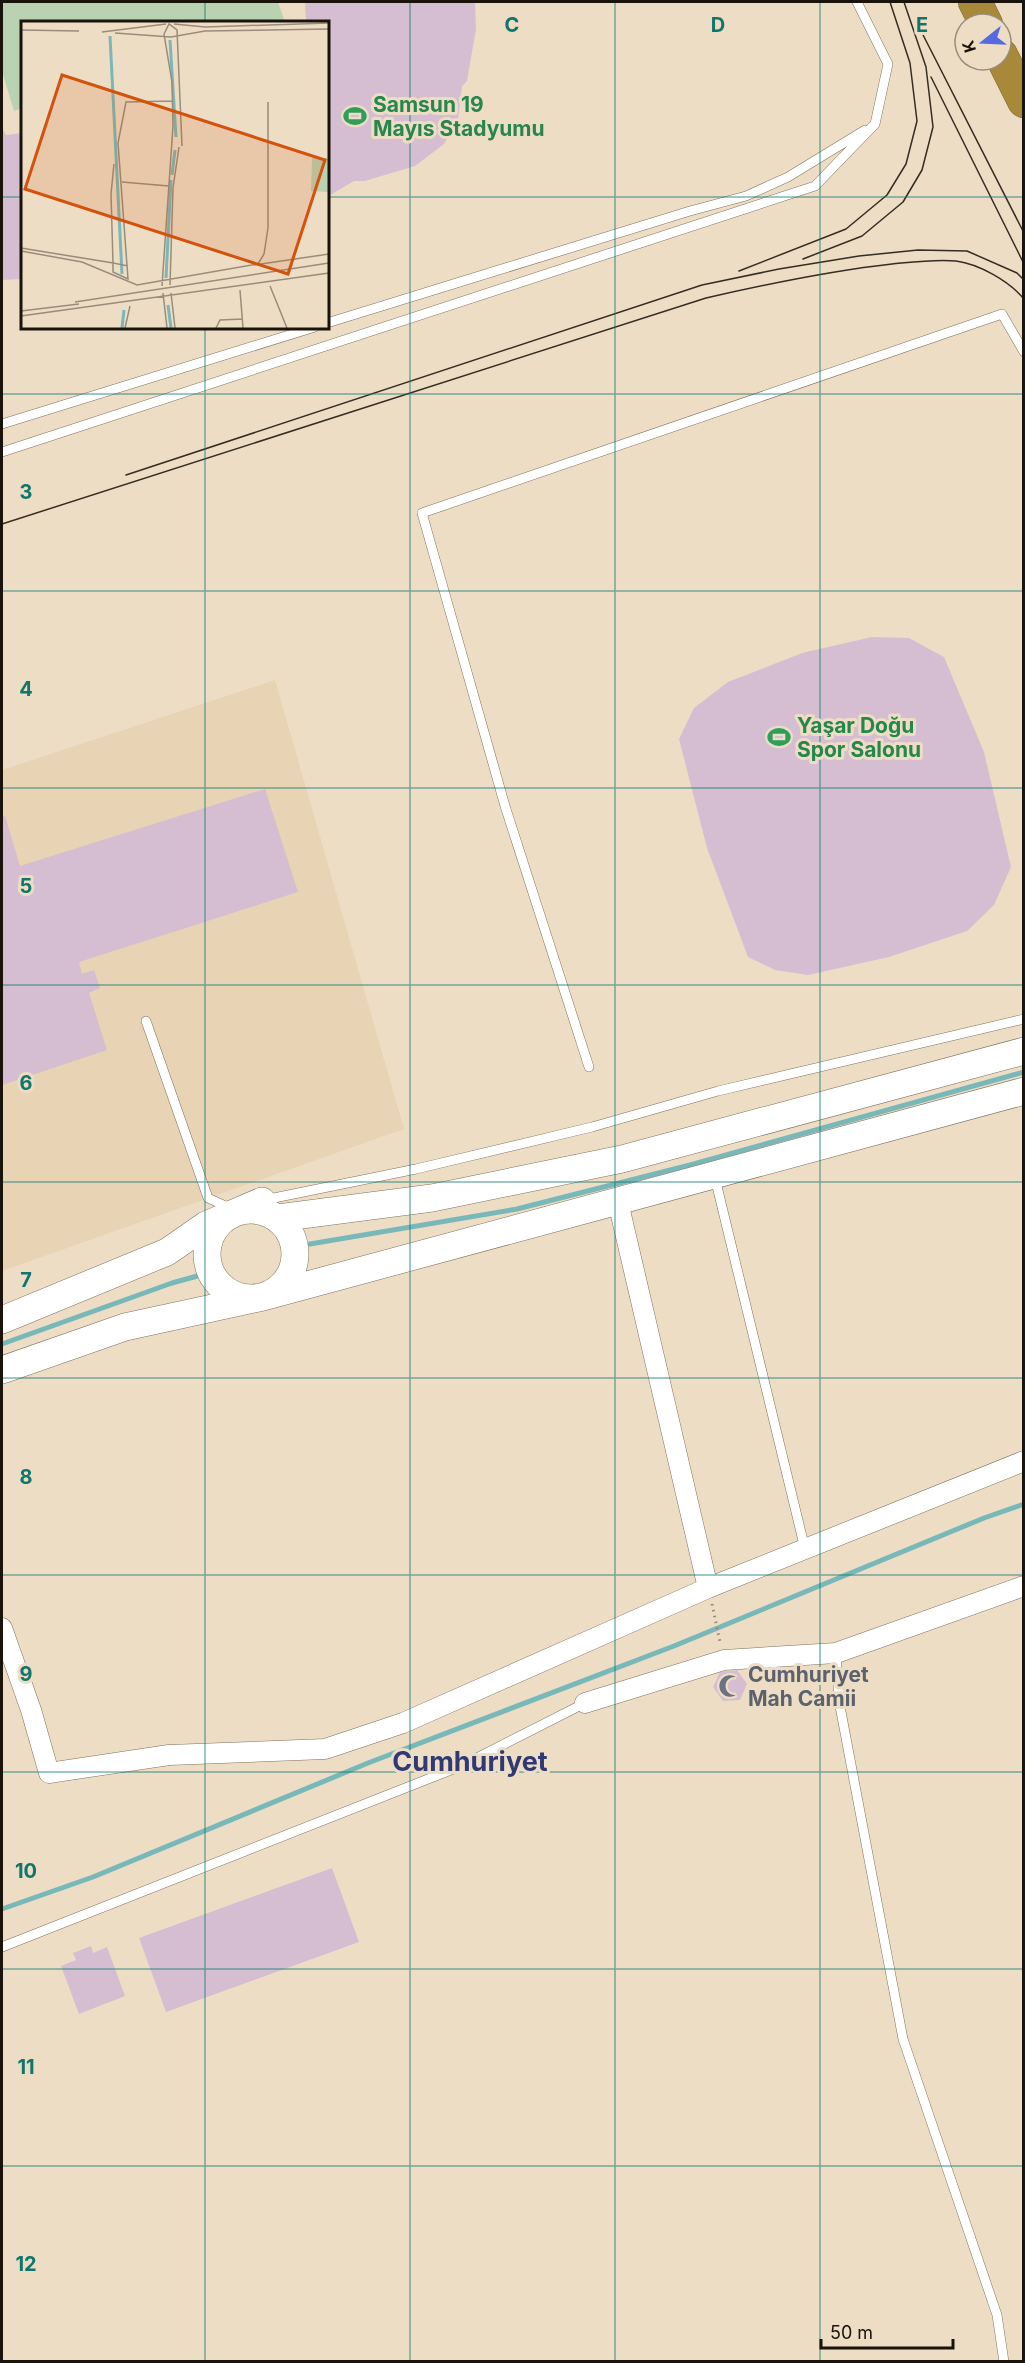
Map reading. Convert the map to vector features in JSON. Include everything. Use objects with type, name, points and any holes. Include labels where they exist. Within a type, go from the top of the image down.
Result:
[{"type":"highway","points":[[1009,72],[1023,101]]},
{"type":"street","points":[[2,1320],[167,1252],[206,1225],[237,1212],[251,1210],[265,1212],[432,1198],[622,1159],[1023,1051]]},
{"type":"street","points":[[2,1370],[125,1327],[263,1297],[1023,1091]]},
{"type":"street","points":[[618,1202],[708,1588]]},
{"type":"street","points":[[237,1212],[224,1219],[214,1230],[208,1244],[207,1260],[211,1274],[220,1286],[233,1295],[248,1299],[276,1292],[293,1270],[296,1256],[294,1242],[287,1229],[270,1210]]},
{"type":"street","points":[[2,1628],[31,1710],[49,1773],[169,1755],[325,1749],[403,1723],[708,1588],[1023,1461]]},
{"type":"street","points":[[585,1703],[724,1660],[836,1653],[1023,1586]]},
{"type":"lane","points":[[2,452],[815,186],[875,124],[888,64],[857,2]]},
{"type":"lane","points":[[328,323],[747,196],[788,177],[875,124]]},
{"type":"lane","points":[[589,1067],[505,806],[422,513],[1002,314],[1023,351]]},
{"type":"lane","points":[[2,424],[312,328]]},
{"type":"lane","points":[[270,1210],[416,1169],[592,1126],[718,1091],[1023,1019]]},
{"type":"lane","points":[[146,1021],[208,1198],[237,1212]]},
{"type":"lane","points":[[714,1176],[805,1549]]},
{"type":"lane","points":[[836,1653],[839,1701],[903,2039],[997,2315],[1004,2361]]},
{"type":"lane","points":[[2,1947],[461,1766],[585,1703]]},
{"type":"path","points":[[708,1588],[724,1660]]},
{"type":"shaded area","points":[[275,680],[404,1129],[2,1271],[2,770]]},
{"type":"green space","points":[[2,2],[278,2],[285,21],[21,21],[21,108],[14,111],[2,71]]},
{"type":"building","points":[[305,2],[475,2],[476,29],[467,81],[462,86],[458,120],[444,144],[415,166],[365,181],[354,181],[328,196],[328,21],[306,21]]},
{"type":"building","points":[[2,128],[6,135],[21,133],[21,279],[2,280]]},
{"type":"building","points":[[872,637],[909,638],[944,657],[984,752],[1011,867],[994,905],[967,931],[889,957],[808,975],[775,970],[748,957],[707,848],[679,739],[694,708],[728,682],[802,653]]},
{"type":"building","points":[[265,789],[298,892],[79,962],[82,974],[94,970],[100,988],[89,993],[107,1050],[2,1085],[2,817],[5,816],[20,866]]},
{"type":"building","name":"Cumhuriyet Mah Camii","points":[[737,1670],[747,1684],[740,1700],[723,1701],[713,1687],[720,1672]]},
{"type":"building","points":[[332,1868],[359,1942],[166,2012],[139,1938]]},
{"type":"building","points":[[91,1946],[93,1953],[107,1947],[125,1996],[79,2014],[61,1966],[76,1960],[73,1953]]},
{"type":"waterway","points":[[310,1244],[517,1209],[690,1165],[1024,1072]]},
{"type":"waterway","points":[[2,1344],[172,1283],[201,1275]]},
{"type":"waterway","points":[[2,1909],[93,1877],[368,1763],[674,1646],[984,1518],[1024,1504]]},
{"type":"tram line","points":[[739,271],[846,229],[887,195],[906,164],[917,121],[910,63],[890,2]]},
{"type":"tram line","points":[[803,259],[862,236],[903,202],[922,170],[933,127],[926,67],[904,2]]},
{"type":"tram line","points":[[919,27],[1024,233]]},
{"type":"tram line","points":[[931,77],[1024,264]]},
{"type":"tram line","points":[[126,475],[702,285],[859,256],[918,250],[967,251],[1017,273],[1024,280]]},
{"type":"tram line","points":[[2,524],[706,298],[845,270],[908,262],[948,260],[984,270],[1002,280],[1024,299]]},
{"type":"place","name":"Samsun 19 Mayıs Stadyumu","points":[[355,116]]},
{"type":"place","name":"Yaşar Doğu Spor Salonu","points":[[779,737]]},
{"type":"place","name":"Cumhuriyet Mah Camii","points":[[730,1686]]},
{"type":"district","name":"Cumhuriyet","points":[[470,1761]]}]
